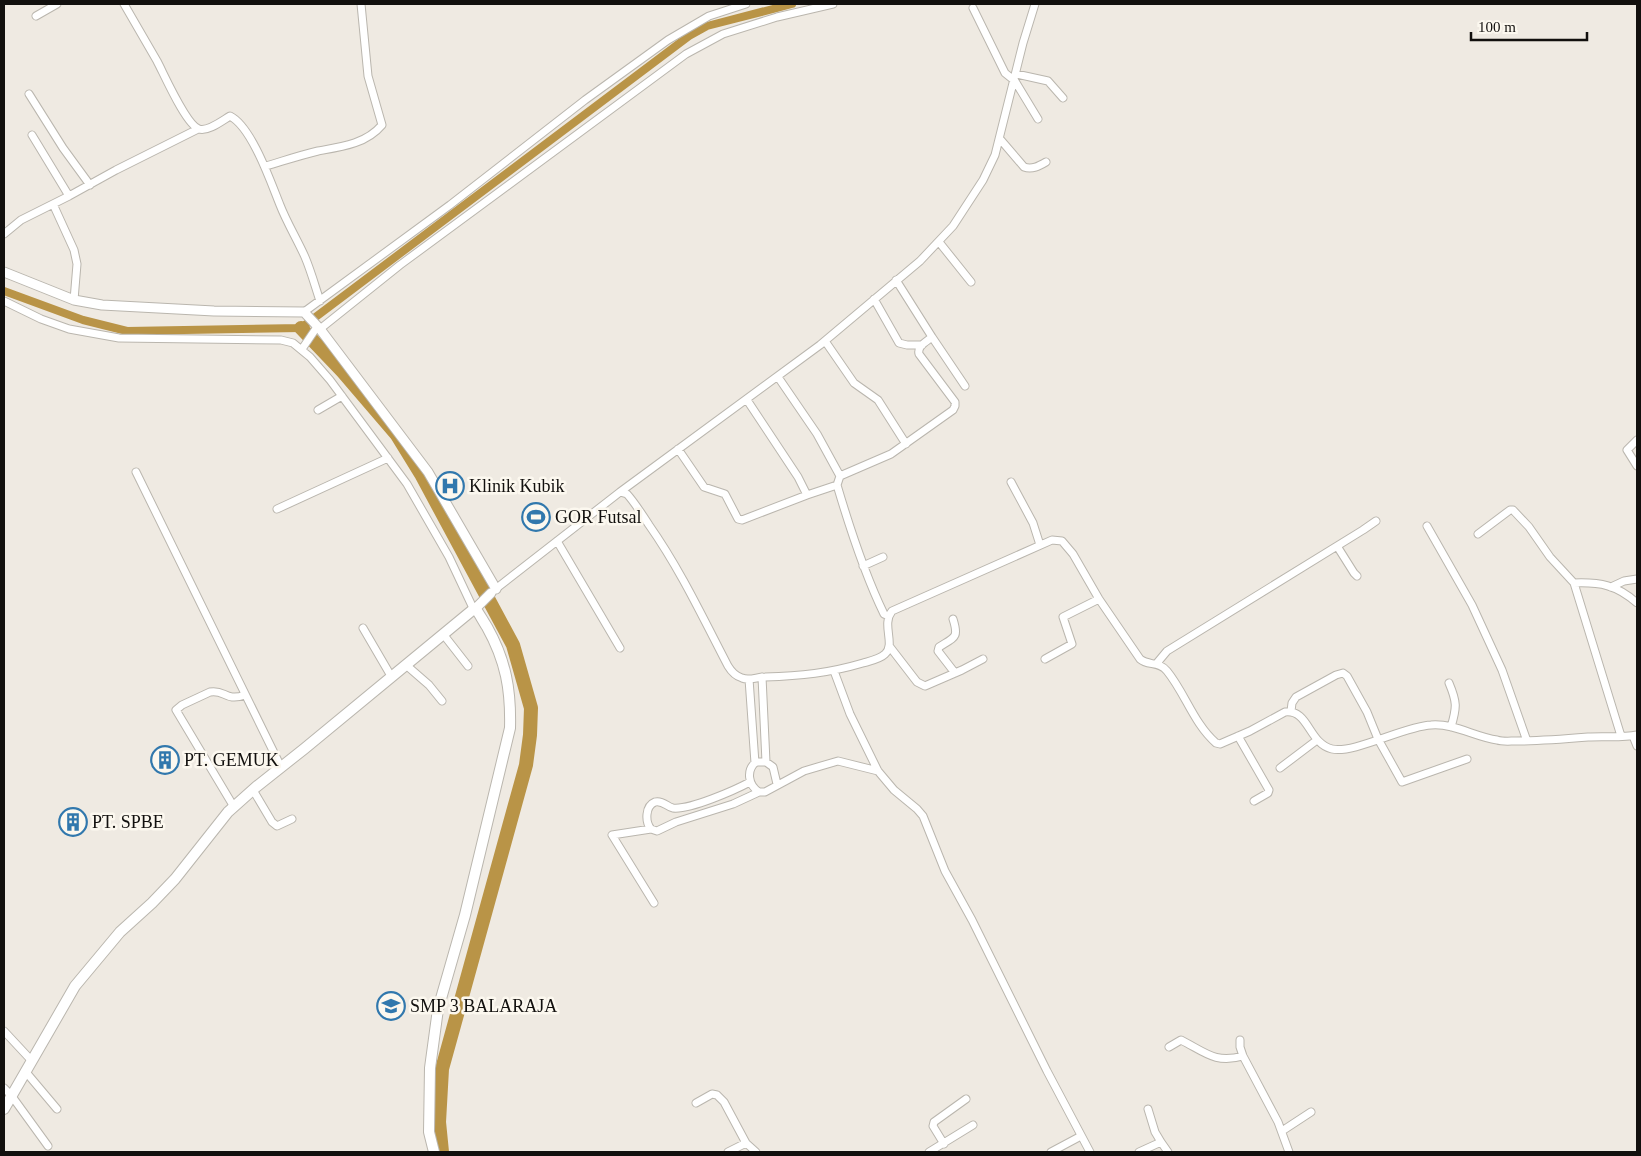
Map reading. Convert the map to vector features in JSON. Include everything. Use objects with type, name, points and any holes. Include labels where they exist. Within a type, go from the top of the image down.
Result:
[{"type":"main road","points":[[4,1109],[8,1091],[25,1071],[75,986],[120,932],[175,879],[234,807],[476,607],[503,664],[510,701],[510,728],[465,915],[438,1009],[429,1083],[430,1132],[434,1152]]},
{"type":"street","points":[[36,16],[57,4]]},
{"type":"street","points":[[124,4],[158,63],[179,105],[191,123],[198,129]]},
{"type":"street","points":[[266,166],[319,151],[344,147],[374,134],[382,125],[368,76],[361,4]]},
{"type":"street","points":[[4,272],[74,300],[102,305],[205,311],[306,313],[450,205],[585,100],[668,40],[709,16],[746,4]]},
{"type":"street","points":[[304,346],[317,328],[686,54],[723,34],[750,25],[833,4]]},
{"type":"street","points":[[4,301],[41,319],[69,329],[119,338],[281,340],[304,346],[407,484],[476,607],[493,591],[620,492],[747,400],[825,340],[920,261],[953,226],[983,180],[996,154],[1023,43],[1035,4]]},
{"type":"street","points":[[973,8],[1004,73],[1016,78],[1048,81],[1063,98]]},
{"type":"street","points":[[1016,78],[1038,119]]},
{"type":"street","points":[[29,94],[63,148],[90,184]]},
{"type":"street","points":[[4,234],[21,220],[198,129],[210,127],[230,116],[234,117],[255,146],[266,166],[281,207],[305,259],[320,301]]},
{"type":"street","points":[[32,135],[69,196]]},
{"type":"street","points":[[1000,139],[1024,167],[1028,169],[1037,167],[1046,162]]},
{"type":"street","points":[[53,204],[74,250],[77,264],[74,300]]},
{"type":"street","points":[[938,242],[971,282]]},
{"type":"street","points":[[896,280],[965,386]]},
{"type":"street","points":[[874,299],[899,343],[922,345]]},
{"type":"street","points":[[306,313],[428,472],[493,591]]},
{"type":"street","points":[[840,476],[891,454],[953,410],[955,402],[919,354],[918,350],[932,337]]},
{"type":"street","points":[[825,340],[854,383],[878,400],[906,444]]},
{"type":"street","points":[[778,377],[817,434],[840,476],[837,485],[863,566],[884,614],[889,616]]},
{"type":"street","points":[[318,410],[342,396]]},
{"type":"street","points":[[747,400],[798,477],[807,495]]},
{"type":"street","points":[[1637,440],[1627,450],[1637,466]]},
{"type":"street","points":[[678,449],[704,487],[707,490],[725,494],[738,519],[742,520],[837,485]]},
{"type":"street","points":[[277,509],[388,458]]},
{"type":"street","points":[[136,472],[281,767]]},
{"type":"street","points":[[1011,482],[1033,523],[1040,545]]},
{"type":"street","points":[[620,492],[627,494],[632,500],[660,541],[699,607],[733,673],[742,678],[749,679],[834,671],[876,659],[885,654],[890,647]]},
{"type":"street","points":[[1478,534],[1510,510],[1517,512],[1550,557],[1574,582],[1621,736]]},
{"type":"street","points":[[1157,663],[1167,651],[1376,521]]},
{"type":"street","points":[[1427,526],[1472,605],[1502,670],[1527,741]]},
{"type":"street","points":[[983,659],[925,686],[917,682],[890,647],[887,624],[889,616],[897,609],[1040,545],[1052,540],[1062,541],[1073,554],[1099,599],[1140,659],[1144,663],[1157,663],[1166,669],[1196,718],[1216,743],[1220,744],[1285,712],[1291,711],[1301,716],[1323,746],[1333,750],[1347,749],[1431,724],[1451,727],[1497,741],[1635,735],[1637,746]]},
{"type":"street","points":[[557,541],[620,648]]},
{"type":"street","points":[[1337,546],[1357,576]]},
{"type":"street","points":[[863,566],[883,557]]},
{"type":"street","points":[[1611,587],[1624,581],[1637,579]]},
{"type":"street","points":[[1574,582],[1596,583],[1611,587],[1623,591],[1637,603]]},
{"type":"street","points":[[1045,659],[1072,644],[1063,617],[1099,599]]},
{"type":"street","points":[[953,619],[957,631],[954,637],[939,647],[938,651],[956,673]]},
{"type":"street","points":[[363,628],[391,676]]},
{"type":"street","points":[[443,634],[468,666]]},
{"type":"street","points":[[406,665],[430,685],[442,702]]},
{"type":"street","points":[[834,671],[850,714],[878,771],[894,790],[917,809],[922,816],[945,871],[1090,1152]]},
{"type":"street","points":[[1291,711],[1292,703],[1296,698],[1336,675],[1343,673],[1347,676],[1367,712],[1378,739],[1403,782],[1467,759]]},
{"type":"street","points":[[762,677],[766,762]]},
{"type":"street","points":[[749,679],[755,763],[750,770],[750,782],[758,792]]},
{"type":"street","points":[[1449,683],[1456,702],[1451,727]]},
{"type":"street","points":[[234,807],[176,710],[182,705],[210,692],[215,691],[236,698],[245,695]]},
{"type":"street","points":[[1238,736],[1269,791],[1254,801]]},
{"type":"street","points":[[1280,768],[1317,740]]},
{"type":"street","points":[[654,903],[612,836],[651,829],[657,831],[676,822],[734,804],[758,792],[770,790],[777,784],[804,771],[838,761],[878,771]]},
{"type":"street","points":[[755,763],[766,762],[773,767],[777,784]]},
{"type":"street","points":[[671,808],[698,803],[750,782]]},
{"type":"street","points":[[253,790],[272,822],[277,826],[292,819]]},
{"type":"street","points":[[651,829],[648,826],[647,810],[651,805],[661,802],[671,808],[676,822]]},
{"type":"street","points":[[4,1031],[30,1060]]},
{"type":"street","points":[[1168,1047],[1181,1040],[1217,1058],[1226,1060],[1243,1056]]},
{"type":"street","points":[[1240,1040],[1243,1056],[1282,1131],[1289,1152]]},
{"type":"street","points":[[25,1071],[57,1110]]},
{"type":"street","points":[[8,1091],[48,1146]]},
{"type":"street","points":[[696,1103],[709,1095],[717,1095],[724,1102],[746,1143],[756,1152]]},
{"type":"street","points":[[944,1144],[933,1126],[934,1122],[966,1099]]},
{"type":"street","points":[[1148,1109],[1155,1132],[1168,1152]]},
{"type":"street","points":[[1282,1131],[1311,1112]]},
{"type":"street","points":[[929,1152],[973,1125]]},
{"type":"street","points":[[1052,1152],[1081,1136]]},
{"type":"street","points":[[1139,1152],[1161,1142]]},
{"type":"street","points":[[728,1152],[746,1143]]},
{"type":"waterway","points":[[4,291],[83,320],[127,331],[301,328],[689,36],[707,26],[792,4]]},
{"type":"waterway","points":[[301,328],[343,372],[397,435],[421,474],[513,645],[531,708],[526,765],[442,1069],[439,1122],[442,1152]]},
{"type":"place","name":"Klinik Kubik","points":[[450,486]]},
{"type":"place","name":"GOR Futsal","points":[[536,517]]},
{"type":"place","name":"PT. GEMUK","points":[[165,760]]},
{"type":"place","name":"PT. SPBE","points":[[73,822]]},
{"type":"place","name":"SMP 3 BALARAJA","points":[[391,1006]]}]
